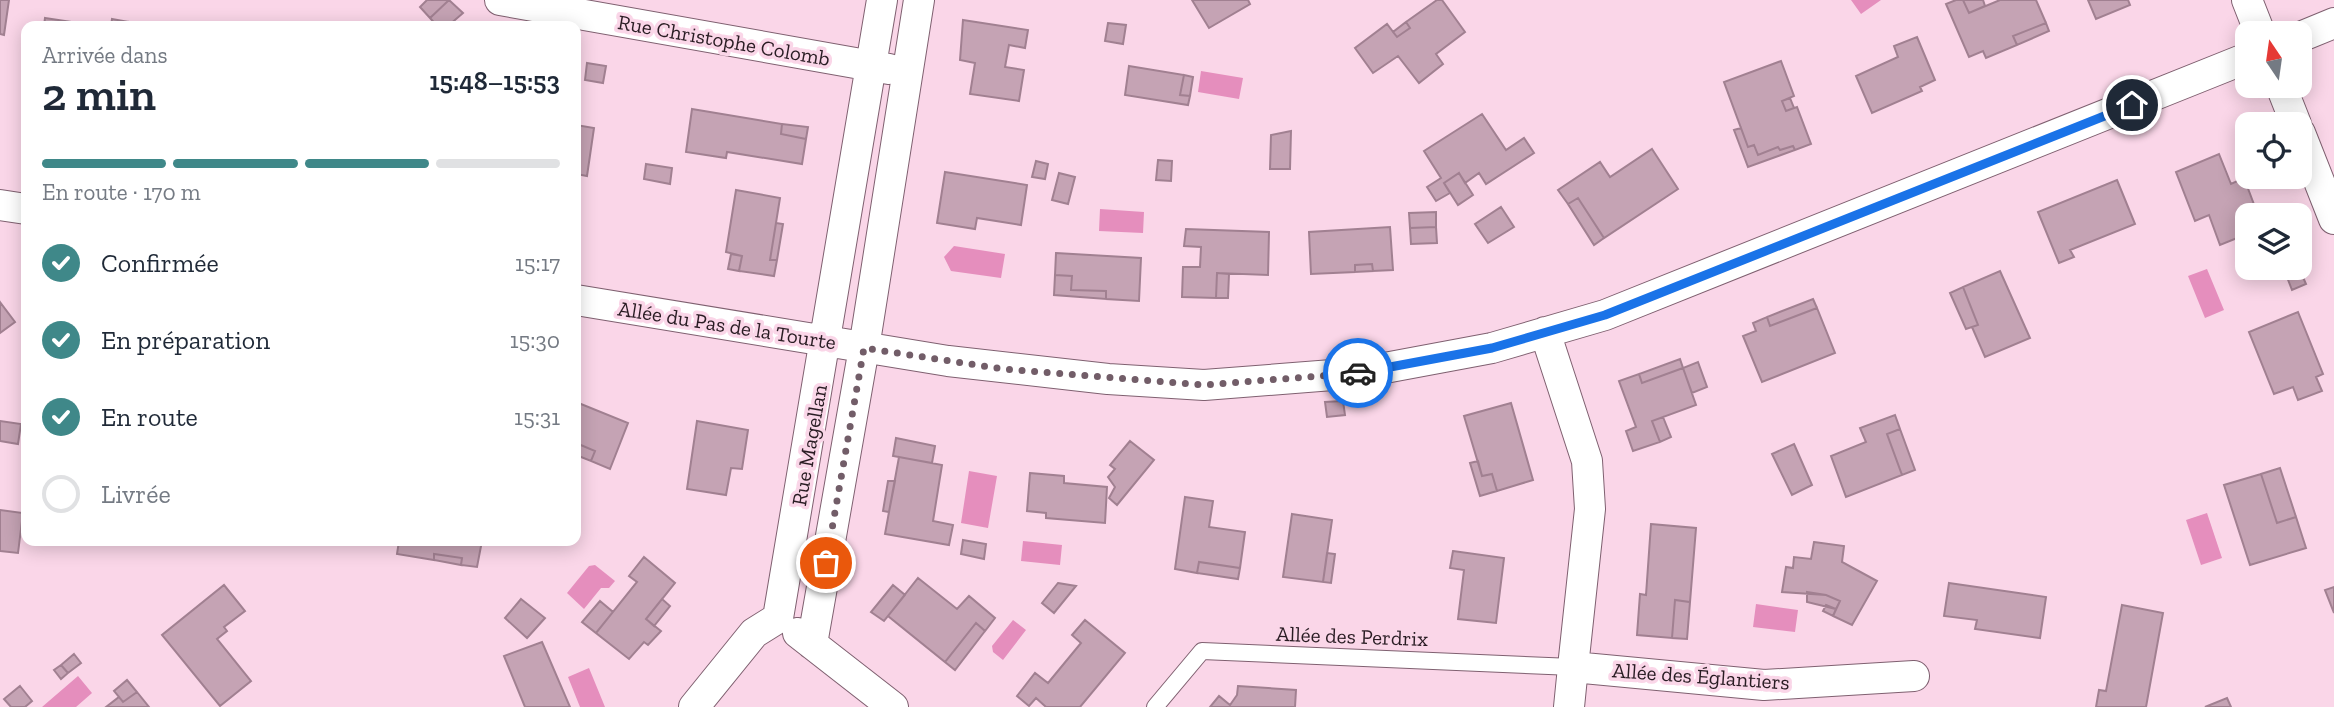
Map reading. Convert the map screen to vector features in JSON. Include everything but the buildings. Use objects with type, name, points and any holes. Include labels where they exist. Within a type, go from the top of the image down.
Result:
[{"type":"street","name":"Rue Christophe Colomb","points":[[500,0],[908,72]]},
{"type":"street","name":"Rue Magellan","points":[[778,618],[827,342],[882,0]]},
{"type":"street","name":"Rue Magellan","points":[[812,644],[864,348],[919,0]]},
{"type":"street","points":[[2247,0],[2255,21]]},
{"type":"street","points":[[2312,32],[2334,23]]},
{"type":"street","name":"Allée du Pas de la Tourte","points":[[581,301],[1003,369],[1204,385],[1358,373],[1492,348],[1605,315],[2235,63]]},
{"type":"street","points":[[2312,163],[2334,219]]},
{"type":"street","points":[[0,205],[21,208]]},
{"type":"street","points":[[1545,332],[1587,461],[1591,509],[1569,707]]},
{"type":"street","points":[[694,707],[754,633],[778,618],[892,707]]},
{"type":"street","name":"Allée des Églantiers","points":[[1573,667],[1764,685],[1914,676]]},
{"type":"lane","name":"Allée des Perdrix","points":[[1155,707],[1202,651],[1573,667]]},
{"type":"shaded area","points":[[1851,0],[1881,0],[1861,14]]},
{"type":"shaded area","points":[[1201,71],[1243,78],[1239,99],[1198,92]]},
{"type":"shaded area","points":[[1100,209],[1144,212],[1143,233],[1099,231]]},
{"type":"shaded area","points":[[954,246],[1005,254],[1001,278],[951,271],[944,257]]},
{"type":"shaded area","points":[[2207,269],[2224,310],[2205,318],[2188,276]]},
{"type":"shaded area","points":[[969,471],[997,476],[988,528],[961,523]]},
{"type":"shaded area","points":[[2207,513],[2222,558],[2201,565],[2186,520]]},
{"type":"shaded area","points":[[1023,541],[1062,545],[1060,565],[1021,561]]},
{"type":"shaded area","points":[[595,565],[615,581],[609,588],[601,588],[584,609],[567,593],[589,566]]},
{"type":"shaded area","points":[[1756,604],[1798,610],[1795,632],[1753,627]]},
{"type":"shaded area","points":[[1013,620],[1026,630],[1003,660],[993,652],[992,646]]},
{"type":"shaded area","points":[[589,668],[605,707],[580,707],[568,677]]},
{"type":"shaded area","points":[[78,676],[92,693],[76,707],[42,707]]},
{"type":"way so far","points":[[826,563],[864,348],[1003,369],[1204,385],[1358,373]]},
{"type":"route","points":[[1358,373],[1492,348],[1605,315],[2132,105]]}]
